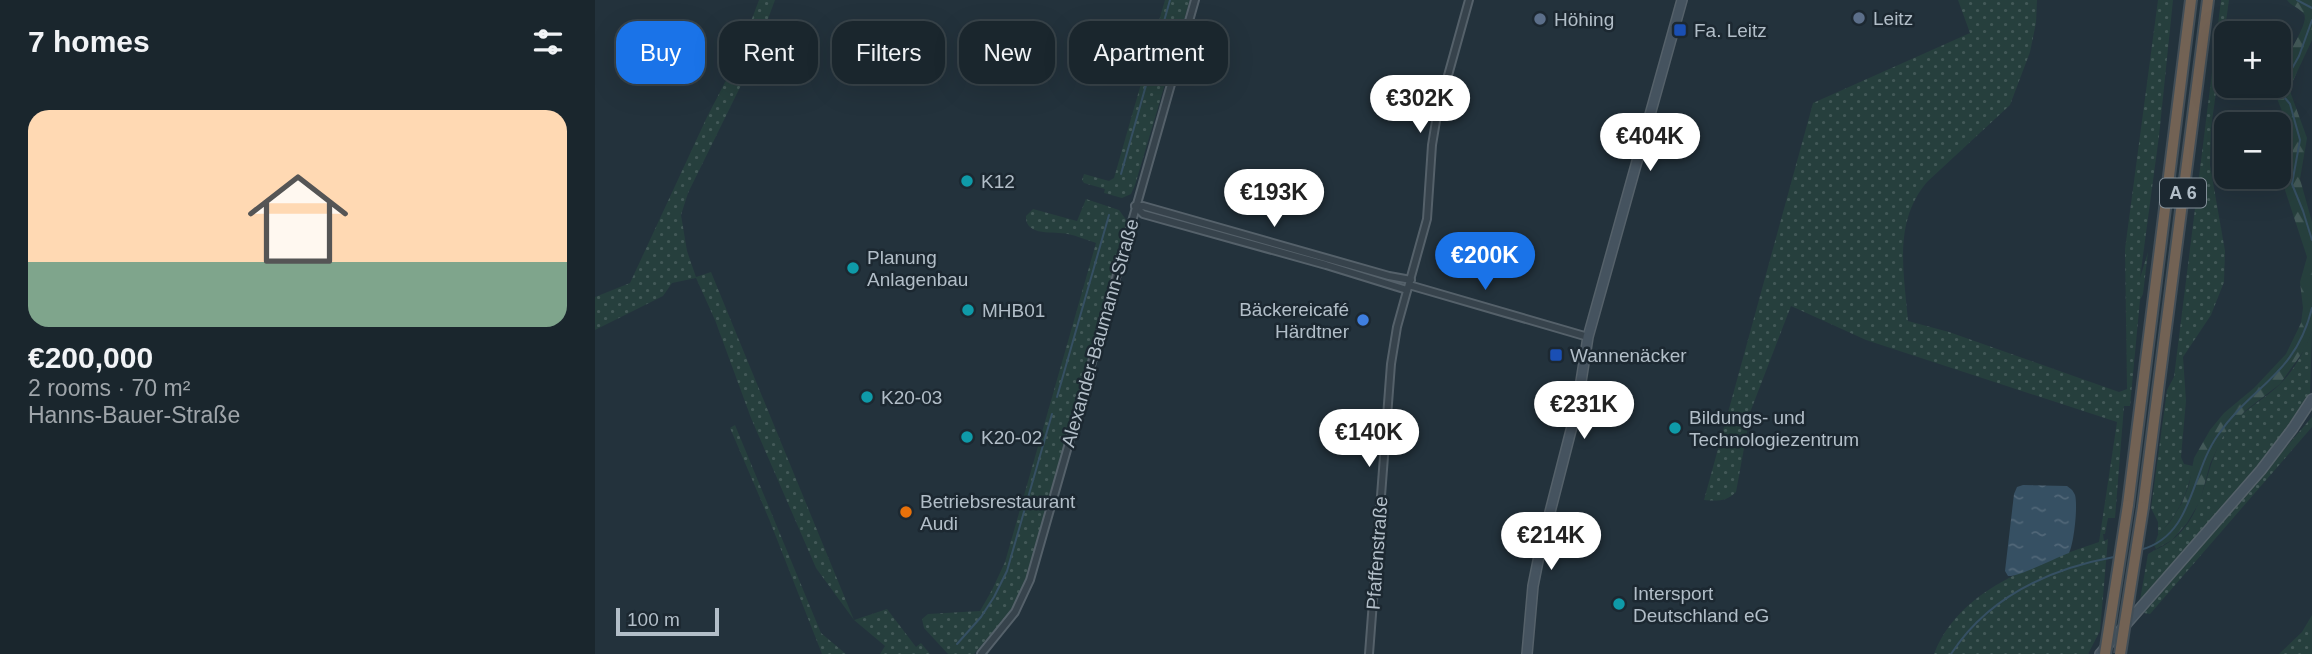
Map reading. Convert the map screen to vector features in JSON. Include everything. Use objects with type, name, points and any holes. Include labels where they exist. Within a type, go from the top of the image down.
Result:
[{"type":"highway","name":"A 6","points":[[2102,654],[2129,505],[2191,0]]},
{"type":"highway","name":"A 6","points":[[2120,654],[2144,507],[2208,0]]},
{"type":"street","name":"Alexander-Baumann-Straße","points":[[981,654],[1015,612],[1030,580],[1195,0]]},
{"type":"street","name":"Pfaffenstraße","points":[[1369,654],[1391,364],[1396,332],[1427,219],[1431,150],[1437,115],[1469,0]]},
{"type":"street","points":[[1527,654],[1537,562],[1577,407],[1588,337],[1682,0]]},
{"type":"street","points":[[1135,206],[1143,214],[1327,261],[1588,337]]},
{"type":"street","points":[[1327,261],[1389,276],[1409,285]]},
{"type":"street","points":[[2102,654],[2261,470],[2312,398]]},
{"type":"green space","points":[[759,0],[775,0],[767,21],[751,21]]},
{"type":"green space","points":[[1165,0],[1190,0],[1184,21],[1159,21]]},
{"type":"green space","points":[[1958,0],[2037,0],[2036,23],[2030,52],[2010,105],[1927,182],[1916,197],[1909,214],[1903,248],[1908,321],[1949,332],[2119,392],[2127,389],[2125,249],[2158,0],[2173,0],[2159,136],[2140,278],[2148,252],[2140,300],[2130,406],[2124,406],[2115,518],[2108,518],[2103,534],[2104,541],[2108,539],[2100,631],[2088,654],[1934,654],[1946,631],[1981,595],[2027,569],[2099,542],[2117,422],[1866,340],[1791,306],[1751,410],[1736,492],[1717,501],[1704,500],[1813,103],[1970,33]]},
{"type":"green space","points":[[2221,0],[2229,0],[2226,21],[2218,21]]},
{"type":"green space","points":[[2287,0],[2312,0],[2312,40],[2291,85],[2291,50],[2305,19],[2304,14]]},
{"type":"green space","points":[[2214,56],[2215,98],[2210,165],[2225,251],[2224,282],[2211,315],[2183,357],[2186,401],[2181,457],[2184,464],[2193,466],[2181,503],[2158,535],[2158,522],[2151,508],[2167,390],[2174,377]]},
{"type":"green space","points":[[724,84],[742,84],[688,193],[681,215],[687,251],[696,277],[711,272],[854,620],[816,568],[751,418],[715,320],[696,278],[672,283],[663,296],[595,330],[595,297],[630,283]]},
{"type":"green space","points":[[1141,84],[1165,84],[1131,194],[1122,198],[1104,193],[1105,189],[1082,180],[1084,174],[1109,181],[1114,178]]},
{"type":"green space","points":[[2291,94],[2307,138],[2300,179],[2312,222],[2312,331],[2305,349],[2280,384],[2245,411],[2224,434],[2210,464],[2200,501],[2187,523],[2172,540],[2156,549],[2154,545],[2158,535],[2182,503],[2189,485],[2194,458],[2210,430],[2224,413],[2254,388],[2286,354],[2301,323],[2303,308],[2300,282],[2307,257],[2285,190],[2291,189],[2291,112],[2282,112],[2277,98],[2291,98]]},
{"type":"green space","points":[[1086,199],[1119,210],[1127,221],[1071,414],[1066,442],[1028,577],[1007,615],[974,654],[948,654],[924,628],[922,619],[928,614],[980,611],[1005,562],[1096,243],[1068,234],[1035,230],[1027,223],[1026,216],[1033,209],[1077,221]]},
{"type":"green space","points":[[2312,331],[2310,395],[2276,447],[2140,600],[2148,554],[2172,540],[2191,518],[2217,449],[2228,428],[2284,379],[2298,360]]},
{"type":"green space","points":[[2312,417],[2312,427],[2150,614],[2144,613]]},
{"type":"green space","points":[[735,425],[821,633],[846,654],[822,654],[730,428]]},
{"type":"green space","points":[[887,609],[916,647],[921,643],[930,654],[880,654],[885,646],[854,620]]},
{"type":"green space","points":[[2312,615],[2312,654],[2279,654],[2302,632]]},
{"type":"water","points":[[2067,486],[2072,490],[2076,500],[2074,533],[2069,553],[2008,576],[2005,571],[2014,494],[2017,487]]},
{"type":"waterway","points":[[1121,174],[1170,0]]},
{"type":"waterway","points":[[2297,0],[2312,8]]},
{"type":"waterway","points":[[2312,20],[2299,56],[2281,93],[2290,104],[2300,140],[2292,184],[2312,240]]},
{"type":"waterway","points":[[1057,397],[1109,215]]},
{"type":"waterway","points":[[2140,550],[2158,543],[2171,532],[2181,518],[2218,435],[2245,403],[2284,365],[2305,331],[2312,308]]},
{"type":"waterway","points":[[957,644],[981,617],[1007,571],[1052,414]]},
{"type":"waterway","points":[[1951,654],[1983,616],[2022,589],[2066,569],[2114,557]]},
{"type":"place","name":"Leitz","points":[[1859,18]]},
{"type":"place","name":"Höhing","points":[[1540,19]]},
{"type":"place","name":"Fa. Leitz","points":[[1680,30]]},
{"type":"place","name":"K12","points":[[967,181]]},
{"type":"place","name":"Planung Anlagenbau","points":[[853,268]]},
{"type":"place","name":"MHB01","points":[[968,310]]},
{"type":"place","name":"Bäckereicafé Härdtner","points":[[1363,320]]},
{"type":"place","name":"Wannenäcker","points":[[1556,355]]},
{"type":"place","name":"K20-03","points":[[867,397]]},
{"type":"place","name":"Bildungs- und Technologiezentrum","points":[[1675,428]]},
{"type":"place","name":"K20-02","points":[[967,437]]},
{"type":"place","name":"Betriebsrestaurant Audi","points":[[906,512]]},
{"type":"place","name":"Intersport Deutschland eG","points":[[1619,604]]}]
